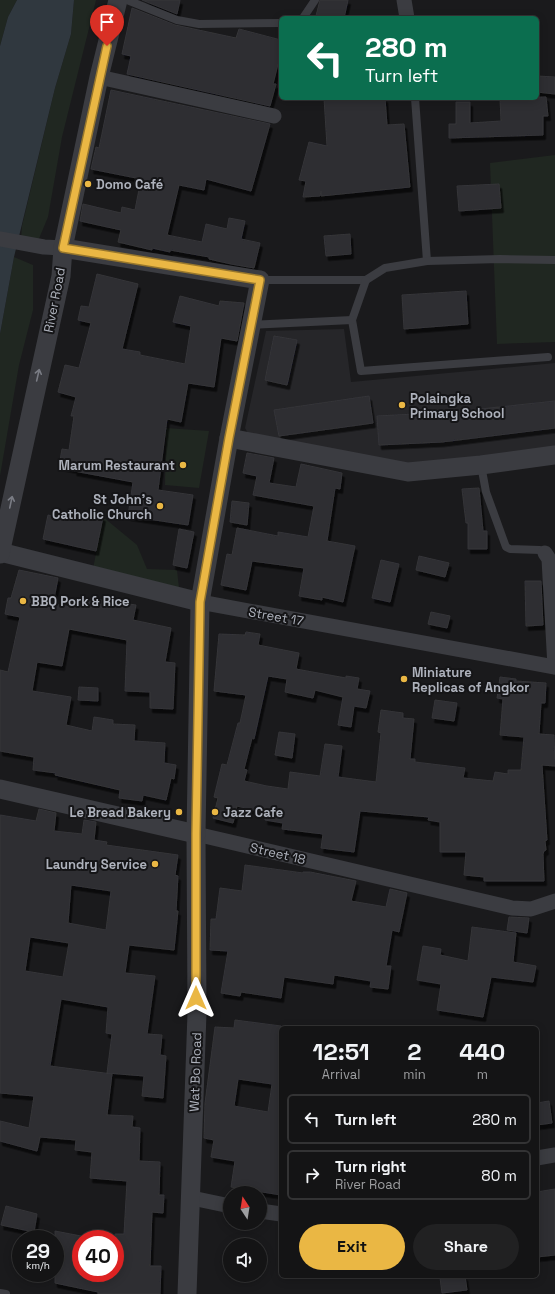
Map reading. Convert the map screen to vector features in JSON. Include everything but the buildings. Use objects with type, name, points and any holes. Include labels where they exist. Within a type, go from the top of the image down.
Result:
[{"type":"street","name":"River Road","points":[[0,553],[61,276],[63,248],[99,77],[118,0]]},
{"type":"street","points":[[404,0],[407,16]]},
{"type":"street","points":[[99,77],[274,116]]},
{"type":"street","points":[[0,239],[260,280]]},
{"type":"street","name":"Wat Bo Road","points":[[187,1294],[192,1198],[196,1012],[196,834],[200,602],[229,438],[260,280]]},
{"type":"street","points":[[229,438],[408,472],[481,465],[555,455]]},
{"type":"street","name":"Street 17","points":[[0,553],[200,602],[555,667]]},
{"type":"street","points":[[545,553],[549,559],[555,667]]},
{"type":"street","name":"Street 18","points":[[0,789],[512,908],[530,909],[555,901]]},
{"type":"street","points":[[539,1158],[555,1154]]},
{"type":"street","points":[[192,1198],[223,1205]]},
{"type":"street","points":[[267,1212],[279,1214]]},
{"type":"lane","points":[[128,0],[177,20],[199,24],[279,23]]},
{"type":"lane","points":[[304,16],[315,0]]},
{"type":"lane","points":[[415,100],[427,261]]},
{"type":"lane","points":[[260,280],[366,280],[385,268],[427,261],[500,259],[555,260]]},
{"type":"lane","points":[[366,280],[352,320],[361,371],[548,358]]},
{"type":"lane","points":[[251,325],[352,320]]},
{"type":"lane","points":[[481,465],[486,492],[506,547],[510,550],[540,550],[545,553]]},
{"type":"lane","points":[[0,1293],[6,1294]]},
{"type":"shaded area","points":[[0,0],[17,0],[8,17],[0,46]]},
{"type":"shaded area","points":[[17,0],[74,0],[71,34],[55,88],[14,257],[0,334],[0,46],[8,17]]},
{"type":"shaded area","points":[[74,0],[96,0],[62,137],[48,217],[38,241],[21,239],[22,226],[55,88],[71,34]]},
{"type":"shaded area","points":[[555,155],[555,342],[497,344],[490,163]]},
{"type":"shaded area","points":[[14,257],[33,265],[33,310],[19,365],[0,476],[0,334]]},
{"type":"shaded area","name":"Polaingka Primary School","points":[[344,329],[351,382],[555,363],[555,447],[411,466],[249,435],[245,428],[266,331]]},
{"type":"shaded area","points":[[166,428],[209,431],[199,488],[165,485]]},
{"type":"shaded area","points":[[103,517],[137,545],[147,569],[177,570],[179,588],[93,569]]},
{"type":"place","name":"Domo Café","points":[[88,184]]},
{"type":"place","name":"Polaingka Primary School","points":[[402,405]]},
{"type":"place","name":"Marum Restaurant","points":[[183,465]]},
{"type":"place","name":"St John's Catholic Church","points":[[160,506]]},
{"type":"place","name":"BBQ Pork & Rice","points":[[23,601]]},
{"type":"place","name":"Miniature Replicas of Angkor","points":[[404,679]]},
{"type":"place","name":"Le Bread Bakery","points":[[179,812]]},
{"type":"place","name":"Jazz Cafe","points":[[215,812]]},
{"type":"place","name":"Laundry Service","points":[[155,864]]},
{"type":"route","points":[[107,46],[99,77],[63,248],[260,280],[229,438],[200,602],[196,834],[196,998]]}]
